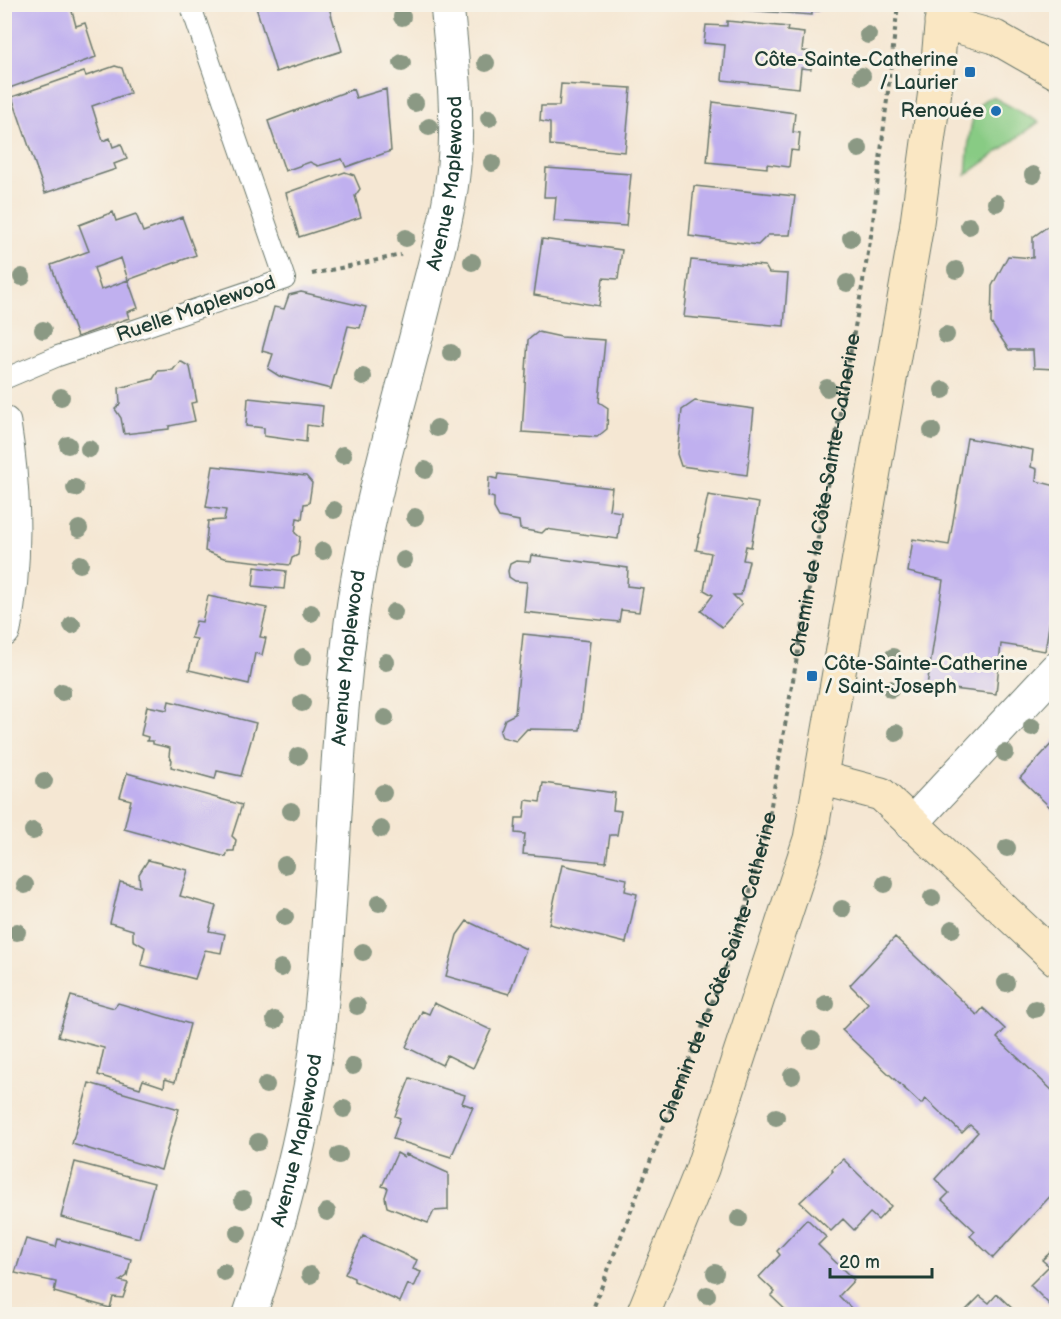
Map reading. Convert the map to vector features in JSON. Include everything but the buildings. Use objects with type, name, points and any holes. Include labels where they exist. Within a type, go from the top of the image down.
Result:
[{"type":"main road","points":[[643,1314],[702,1169],[805,855],[821,778],[916,230],[936,83],[942,13],[994,37],[1056,72]]},
{"type":"main road","points":[[821,778],[881,794],[1056,959]]},
{"type":"street","name":"Avenue Maplewood","points":[[250,1314],[265,1270],[296,1155],[319,1030],[345,689],[356,592],[369,528],[439,246],[454,166],[455,82],[447,4]]},
{"type":"street","points":[[4,423],[14,482],[13,559],[4,630]]},
{"type":"street","points":[[911,824],[1056,669]]},
{"type":"lane","name":"Ruelle Maplewood","points":[[4,379],[58,356],[285,279],[190,4]]},
{"type":"path","name":"Chemin de la Côte-Sainte-Catherine","points":[[591,1314],[726,966],[746,907],[767,828],[872,230],[898,4]]},
{"type":"path","points":[[285,279],[408,254]]},
{"type":"green space","points":[[993,97],[1039,122],[966,175],[973,117],[984,100]]},
{"type":"place","name":"Côte-Sainte-Catherine / Laurier","points":[[970,72]]},
{"type":"place","name":"Renouée","points":[[996,111]]},
{"type":"place","name":"Côte-Sainte-Catherine / Saint-Joseph","points":[[812,676]]}]
